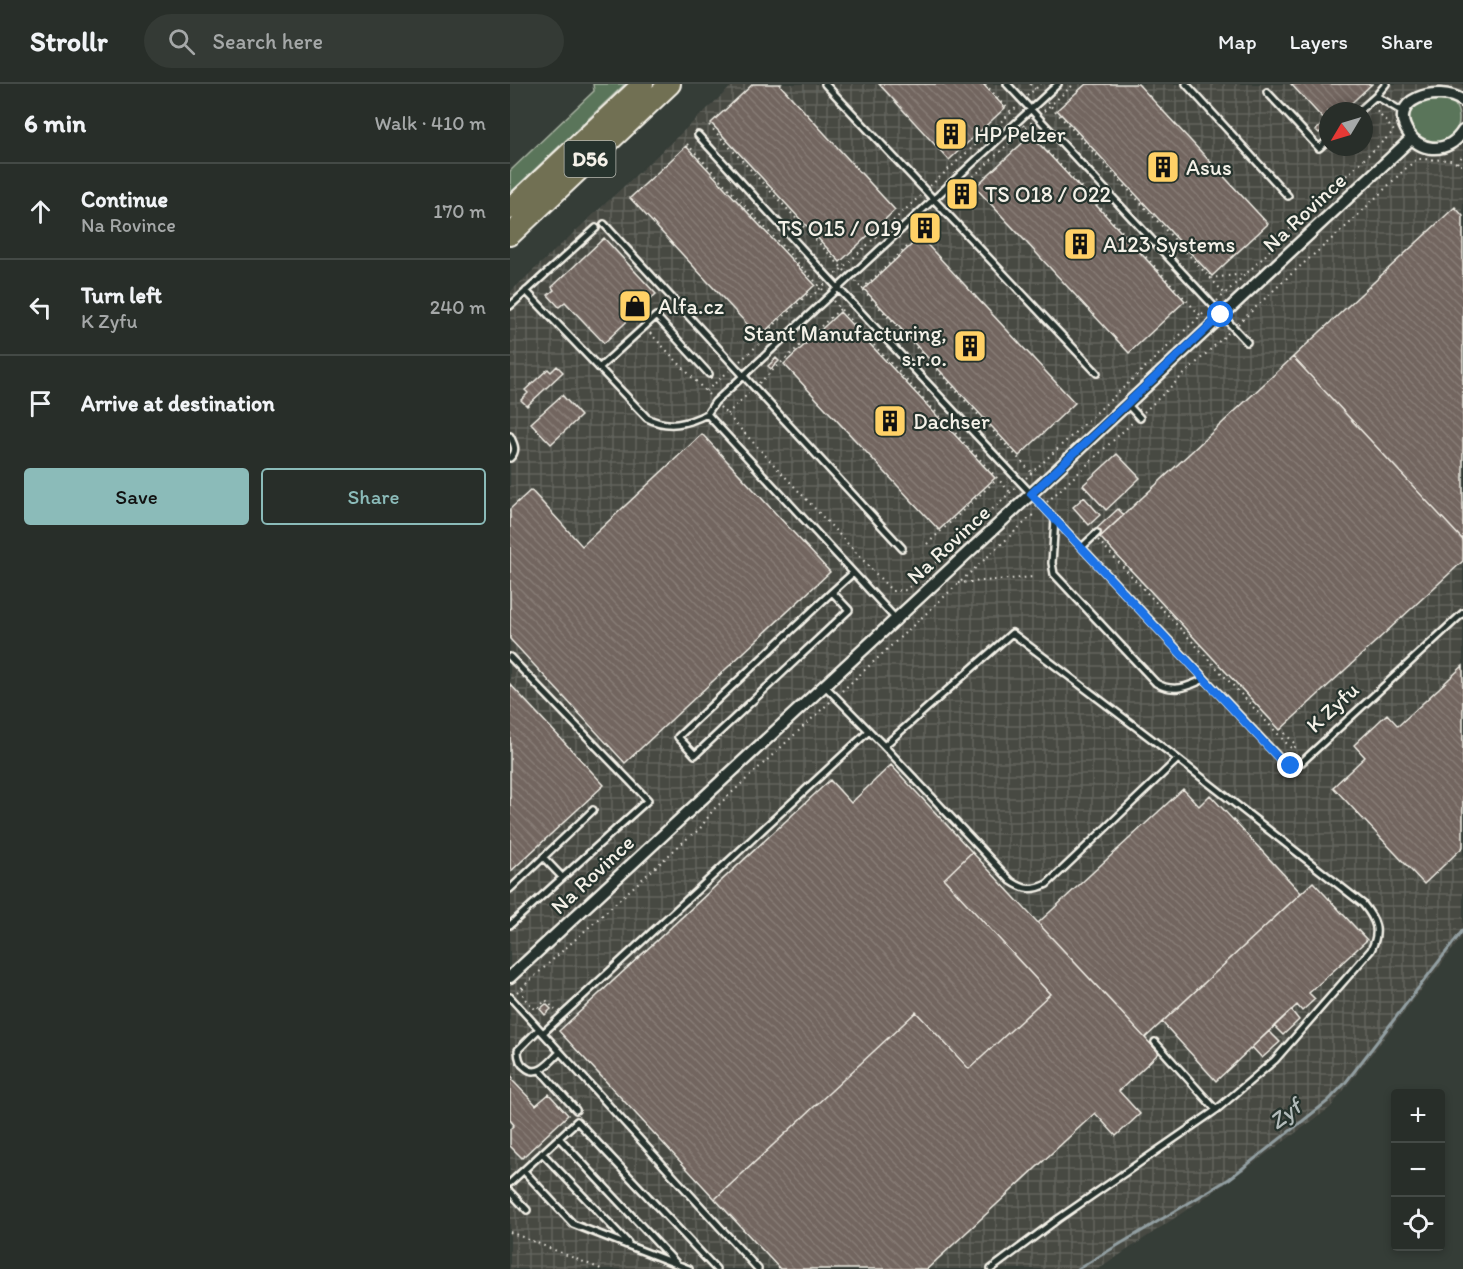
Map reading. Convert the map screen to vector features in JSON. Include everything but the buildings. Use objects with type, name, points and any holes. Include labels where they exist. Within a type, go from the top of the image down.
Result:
[{"type":"highway","name":"D56","points":[[510,209],[643,84]]},
{"type":"highway","name":"D56","points":[[510,235],[670,84]]},
{"type":"street","points":[[1461,140],[1438,148],[1428,148],[1419,144],[1406,130],[1403,112],[1412,93],[1430,85],[1444,85],[1459,94],[1463,101]]},
{"type":"street","name":"Na Rovince","points":[[510,977],[1412,138]]},
{"type":"lane","points":[[825,84],[1097,373]]},
{"type":"lane","points":[[1007,84],[1247,342]]},
{"type":"lane","points":[[526,291],[647,418],[658,424],[669,425],[694,421],[707,414],[716,402],[1058,84]]},
{"type":"lane","points":[[1186,84],[1288,196]]},
{"type":"lane","points":[[1369,102],[1386,84]]},
{"type":"lane","points":[[1266,92],[1319,148]]},
{"type":"lane","points":[[1376,96],[1403,112]]},
{"type":"lane","name":"K Zyfu","points":[[698,135],[838,288],[1283,763],[1295,765],[1302,762],[1463,614]]},
{"type":"lane","points":[[604,224],[903,548]]},
{"type":"lane","points":[[510,306],[596,228]]},
{"type":"lane","points":[[599,368],[656,316],[709,374]]},
{"type":"lane","points":[[1127,404],[1139,417]]},
{"type":"lane","points":[[707,414],[896,618]]},
{"type":"lane","points":[[510,436],[515,448],[510,458]]},
{"type":"lane","points":[[1055,519],[1052,563],[1054,574],[1156,683],[1174,689],[1183,688],[1204,679]]},
{"type":"lane","points":[[1082,548],[1096,535]]},
{"type":"lane","points":[[832,592],[849,610],[695,755],[678,737],[832,592],[853,573]]},
{"type":"lane","points":[[884,746],[1012,633],[1363,904],[1374,919],[1377,932],[1376,941],[1371,950],[1275,1060],[1215,1110],[991,1269]]},
{"type":"lane","points":[[510,657],[648,800],[510,925]]},
{"type":"lane","points":[[824,685],[1011,881],[1024,889],[1032,890],[1047,884],[1178,759]]},
{"type":"lane","points":[[560,1052],[540,1070],[534,1072],[524,1067],[518,1057],[518,1050],[561,1017],[869,731]]},
{"type":"lane","points":[[510,889],[593,810]]},
{"type":"lane","points":[[543,857],[562,878]]},
{"type":"lane","points":[[510,997],[758,1269]]},
{"type":"lane","points":[[1155,1042],[1215,1110]]},
{"type":"lane","points":[[540,1070],[576,1110]]},
{"type":"lane","points":[[510,1184],[577,1121],[714,1267],[706,1269]]},
{"type":"lane","points":[[559,1138],[677,1264]]},
{"type":"lane","points":[[542,1153],[631,1246]]},
{"type":"lane","points":[[524,1171],[573,1224],[689,1269]]},
{"type":"lane","points":[[510,1192],[527,1210]]},
{"type":"path","points":[[985,84],[1011,112]]},
{"type":"path","points":[[1030,84],[1035,89]]},
{"type":"path","points":[[758,340],[807,294],[810,298],[1041,84]]},
{"type":"path","points":[[941,207],[1074,84]]},
{"type":"path","points":[[1043,98],[1225,294]]},
{"type":"path","points":[[1373,108],[1394,131],[1373,151]]},
{"type":"path","points":[[1019,120],[1201,316]]},
{"type":"path","points":[[709,125],[1032,473]]},
{"type":"path","points":[[687,144],[1010,492]]},
{"type":"path","points":[[1457,163],[1463,155]]},
{"type":"path","points":[[644,326],[892,591],[906,590],[1225,294],[1264,257],[1281,237],[1367,156]]},
{"type":"path","points":[[510,997],[699,830],[712,810],[1289,276],[1349,224],[1410,164],[1421,158],[1450,160],[1463,166]]},
{"type":"path","points":[[862,289],[920,235],[915,229],[925,220]]},
{"type":"path","points":[[1210,278],[1246,274]]},
{"type":"path","points":[[727,414],[840,309]]},
{"type":"path","points":[[927,544],[997,478]]},
{"type":"path","points":[[1050,498],[1053,503]]},
{"type":"path","points":[[1096,535],[1278,734],[1291,748],[1294,748],[1295,744],[1282,730],[1278,734]]},
{"type":"path","points":[[958,583],[1034,577]]},
{"type":"path","points":[[524,985],[524,996],[536,1010],[546,1000],[561,1017]]},
{"type":"path","points":[[510,1232],[601,1269]]},
{"type":"shaded area","points":[[734,84],[1463,84],[1463,936],[1330,1108],[1222,1186],[1099,1269],[510,1269],[510,292]]},
{"type":"green space","points":[[593,84],[625,84],[510,193],[510,171],[594,91]]},
{"type":"green space","points":[[1422,96],[1452,100],[1457,109],[1458,126],[1452,136],[1444,141],[1425,139],[1411,126],[1410,117],[1413,107]]},
{"type":"waterway","name":"Zyf","points":[[1078,1269],[1229,1179],[1328,1101],[1346,1082],[1463,930]]},
{"type":"place","name":"HP Pelzer","points":[[951,134]]},
{"type":"place","name":"Asus","points":[[1163,167]]},
{"type":"place","name":"TS O18 / O22","points":[[962,194]]},
{"type":"place","name":"TS O15 / O19","points":[[925,228]]},
{"type":"place","name":"A123 Systems","points":[[1080,244]]},
{"type":"place","name":"Alfa.cz","points":[[635,306]]},
{"type":"place","name":"Stant Manufacturing, s.r.o.","points":[[970,346]]},
{"type":"place","name":"Dachser","points":[[890,421]]},
{"type":"route","points":[[1221,315],[1031,494],[1283,763],[1291,766]]}]
